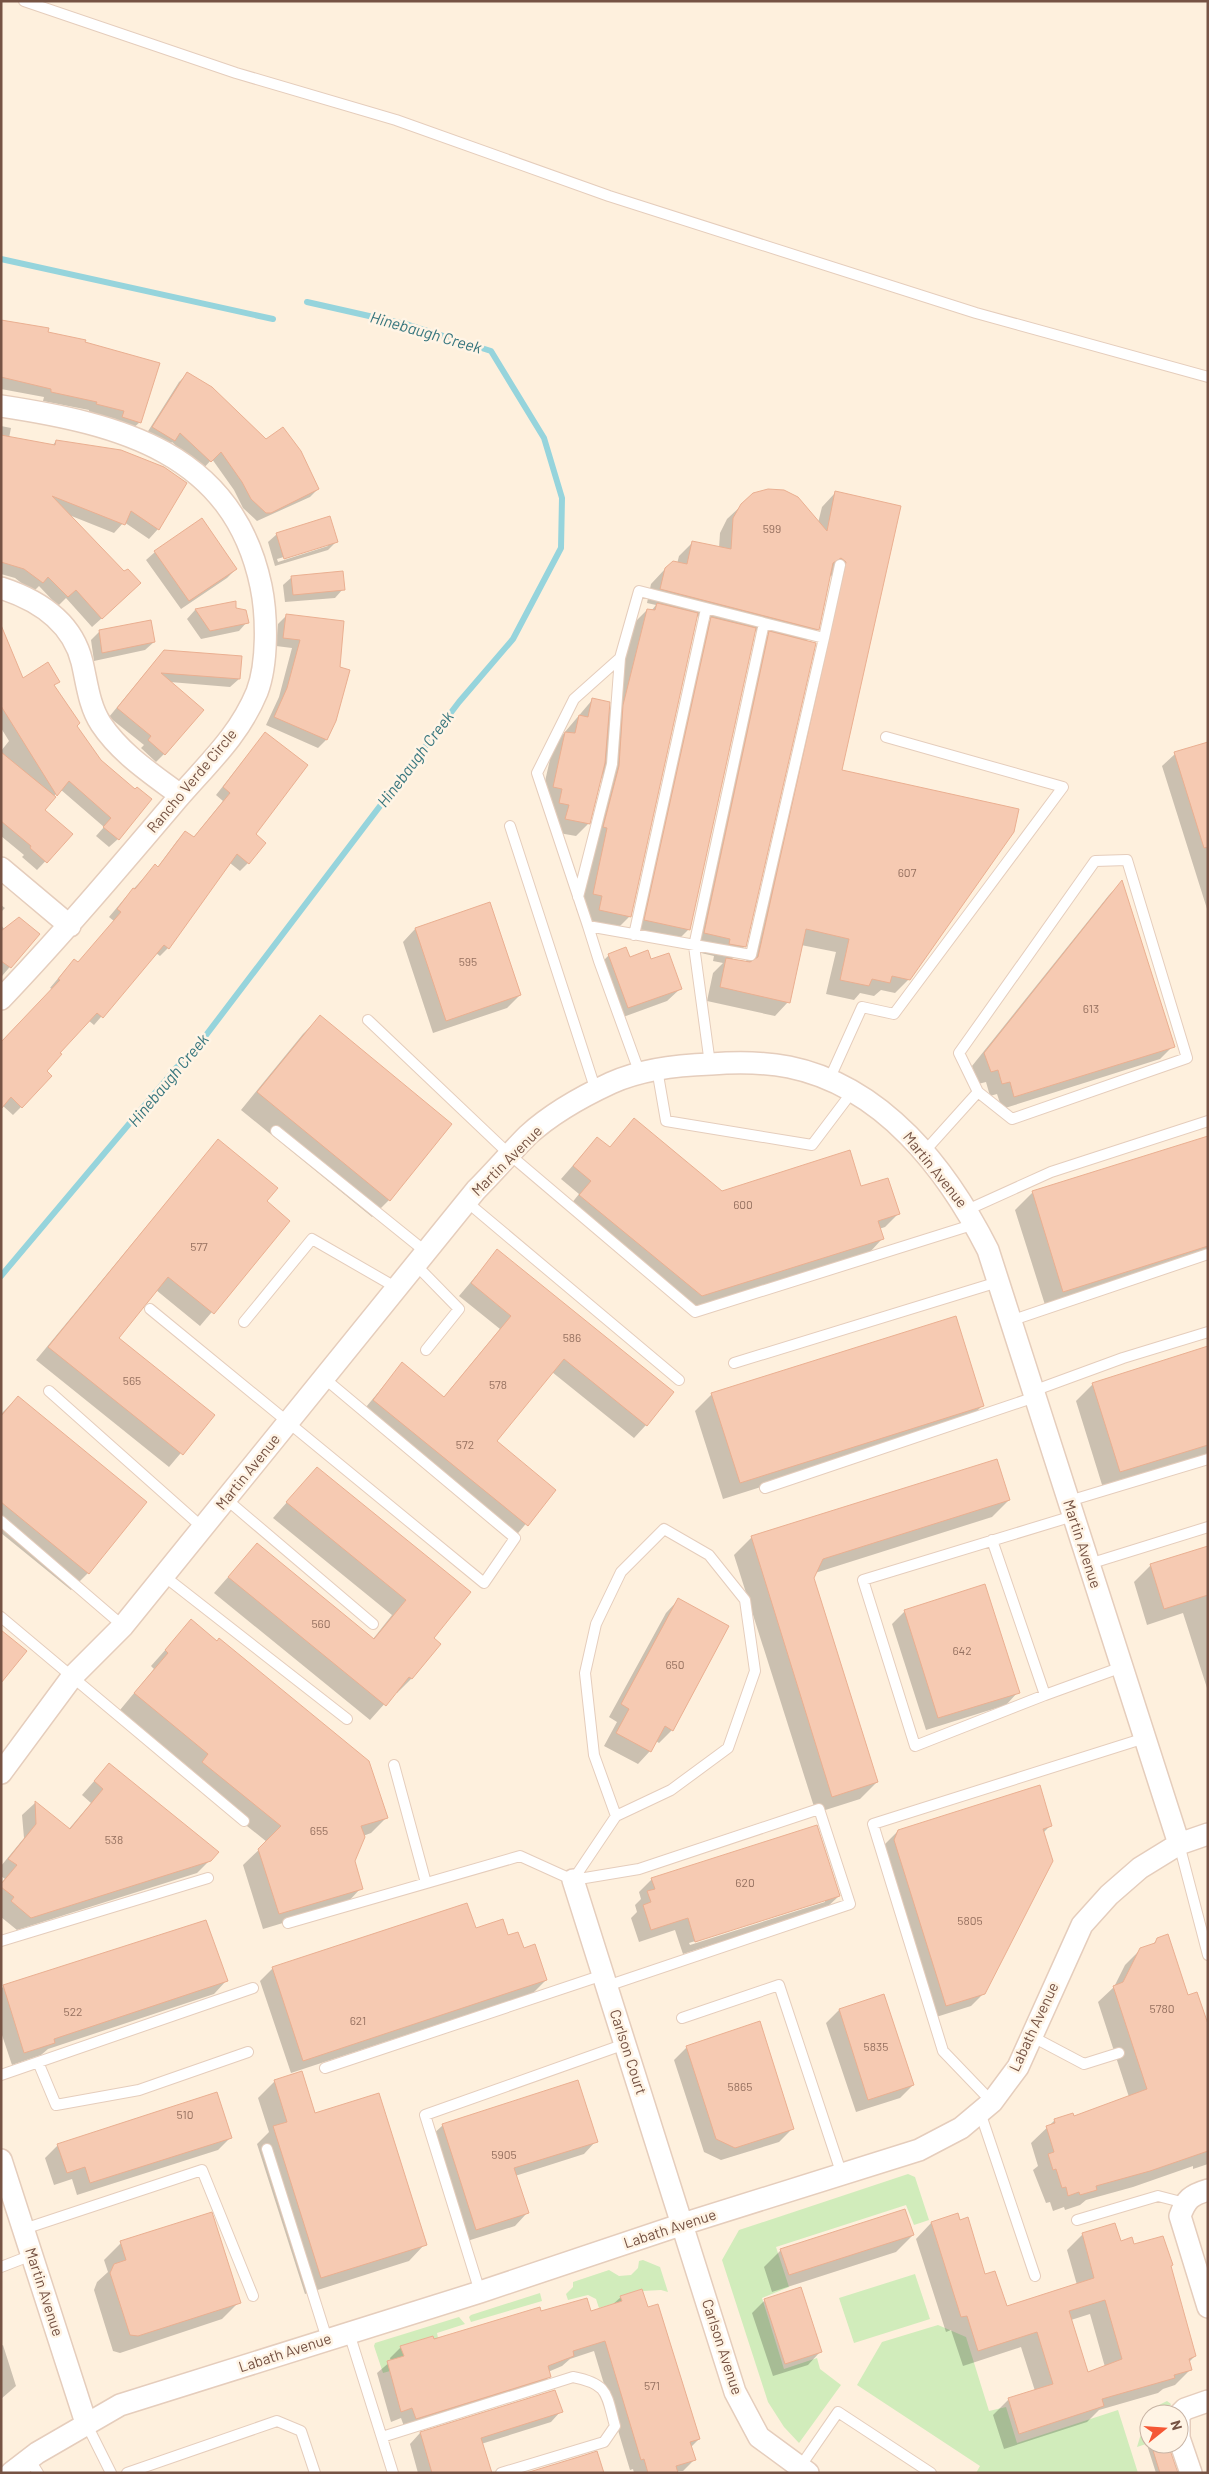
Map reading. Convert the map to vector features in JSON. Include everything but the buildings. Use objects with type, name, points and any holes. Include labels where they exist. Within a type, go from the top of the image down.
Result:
[{"type":"street","name":"Rancho Verde Circle","points":[[1,406],[63,415],[110,428],[155,446],[196,472],[229,508],[246,538],[257,571],[264,604],[266,640],[258,690],[233,737],[180,795],[70,926],[1,1000]]},
{"type":"street","points":[[1,588],[26,596],[52,613],[70,637],[82,660],[86,687],[100,723],[126,754],[180,795]]},
{"type":"street","points":[[1,868],[70,926]]},
{"type":"street","name":"Martin Avenue","points":[[1,1773],[72,1677],[123,1626],[467,1202],[529,1134],[570,1105],[612,1083],[649,1071],[745,1062],[790,1067],[828,1080],[866,1098],[895,1121],[924,1152],[971,1217],[988,1250],[1179,1844]]},
{"type":"street","name":"Labath Avenue","points":[[11,2473],[34,2466],[86,2423],[120,2405],[480,2292],[683,2224],[919,2150],[961,2128],[986,2107],[1018,2067],[1082,1925],[1109,1894],[1140,1868],[1179,1844],[1208,1834]]},
{"type":"street","name":"Carlson Court","points":[[572,1880],[683,2224]]},
{"type":"street","name":"Martin Avenue","points":[[1,2160],[86,2423]]},
{"type":"street","points":[[1208,2190],[1192,2195],[1185,2202],[1180,2216],[1201,2260],[1208,2307]]},
{"type":"street","name":"Carlson Avenue","points":[[683,2224],[735,2392],[759,2438],[804,2470]]},
{"type":"street","points":[[1189,2408],[1208,2401]]},
{"type":"street","points":[[1185,2454],[1191,2473]]},
{"type":"lane","points":[[24,1],[236,72],[396,120],[609,196],[976,313],[1208,377]]},
{"type":"lane","points":[[588,926],[751,955],[840,565]]},
{"type":"lane","points":[[578,897],[612,764],[620,658],[639,591],[824,638]]},
{"type":"lane","points":[[634,935],[706,608]]},
{"type":"lane","points":[[710,1064],[694,946],[764,623]]},
{"type":"lane","points":[[620,658],[574,699],[537,773],[599,961],[649,1071],[666,1121],[812,1145],[852,1092]]},
{"type":"lane","points":[[828,1080],[862,1007],[894,1014],[1063,787],[886,737]]},
{"type":"lane","points":[[510,826],[596,1091]]},
{"type":"lane","points":[[1127,860],[1187,1058],[1012,1119],[978,1092],[959,1053],[1095,861],[1127,860]]},
{"type":"lane","points":[[368,1020],[510,1155],[695,1312],[971,1217],[1051,1172],[1208,1120]]},
{"type":"lane","points":[[924,1152],[978,1092]]},
{"type":"lane","points":[[276,1131],[421,1258],[459,1309],[426,1350]]},
{"type":"lane","points":[[467,1202],[679,1380]]},
{"type":"lane","points":[[244,1322],[312,1239],[397,1288]]},
{"type":"lane","points":[[1010,1321],[1208,1254]]},
{"type":"lane","points":[[734,1363],[998,1282]]},
{"type":"lane","points":[[150,1309],[484,1583],[515,1538],[324,1378]]},
{"type":"lane","points":[[765,1488],[1034,1394],[1123,1358],[1208,1332]]},
{"type":"lane","points":[[48,1390],[203,1528]]},
{"type":"lane","points":[[1122,1667],[915,1746],[863,1580],[992,1540],[1071,1508],[1208,1459]]},
{"type":"lane","points":[[226,1499],[373,1624]]},
{"type":"lane","points":[[1,1522],[123,1626]]},
{"type":"lane","points":[[1089,1564],[1208,1526]]},
{"type":"lane","points":[[572,1880],[616,1816],[671,1790],[728,1748],[755,1671],[745,1600],[709,1555],[664,1529],[621,1572],[596,1624],[585,1673],[594,1755],[616,1816]]},
{"type":"lane","points":[[992,1540],[1046,1695]]},
{"type":"lane","points":[[164,1576],[347,1719]]},
{"type":"lane","points":[[1,1618],[244,1821]]},
{"type":"lane","points":[[1035,2276],[986,2107],[943,2051],[873,1824],[1145,1738]]},
{"type":"lane","points":[[394,1765],[426,1884]]},
{"type":"lane","points":[[288,1924],[520,1856],[572,1880],[639,1869],[819,1809],[850,1904],[325,2068]]},
{"type":"lane","points":[[1179,1844],[1208,1955]]},
{"type":"lane","points":[[1,1941],[208,1878]]},
{"type":"lane","points":[[682,2018],[779,1985],[842,2175]]},
{"type":"lane","points":[[1,2075],[253,1988]]},
{"type":"lane","points":[[1031,2036],[1084,2064],[1119,2053]]},
{"type":"lane","points":[[480,2292],[425,2115],[625,2044]]},
{"type":"lane","points":[[38,2062],[56,2105],[139,2090],[248,2052]]},
{"type":"lane","points":[[267,2149],[327,2339]]},
{"type":"lane","points":[[24,2229],[202,2170],[253,2296]]},
{"type":"lane","points":[[1077,2220],[1158,2196],[1185,2202]]},
{"type":"lane","points":[[1,2268],[32,2255]]},
{"type":"lane","points":[[349,2333],[393,2473]]},
{"type":"lane","points":[[382,2437],[573,2377],[592,2381],[605,2391],[615,2426],[604,2442],[501,2473]]},
{"type":"lane","points":[[804,2470],[838,2412],[931,2473]]},
{"type":"lane","points":[[127,2473],[277,2421],[301,2431],[315,2473]]},
{"type":"lane","points":[[86,2423],[111,2473]]},
{"type":"green space","points":[[908,2174],[915,2177],[929,2220],[914,2225],[906,2205],[776,2247],[789,2287],[762,2298],[784,2369],[817,2358],[820,2369],[841,2385],[799,2443],[784,2427],[768,2402],[722,2260],[739,2230]]},
{"type":"green space","points":[[643,2260],[660,2267],[668,2292],[661,2290],[643,2291],[642,2289],[620,2296],[622,2301],[599,2308],[596,2299],[588,2295],[568,2300],[566,2294],[573,2287],[573,2282],[609,2270],[619,2276],[631,2275],[638,2268],[639,2261]]},
{"type":"green space","points":[[915,2274],[930,2319],[854,2343],[839,2298]]},
{"type":"green space","points":[[540,2293],[542,2301],[471,2322],[469,2317],[471,2315]]},
{"type":"green space","points":[[459,2317],[465,2324],[437,2333],[439,2343],[436,2344],[433,2336],[401,2346],[404,2356],[390,2371],[383,2373],[374,2346],[375,2343]]},
{"type":"green space","points":[[938,2325],[966,2337],[989,2411],[1006,2407],[1017,2443],[1118,2410],[1138,2473],[976,2473],[980,2466],[857,2385],[882,2342]]},
{"type":"waterway","points":[[1,259],[273,319]]},
{"type":"waterway","name":"Hinebaugh Creek","points":[[1,1276],[177,1067],[197,1047],[459,702],[513,639],[561,548],[562,498],[544,438],[491,351],[409,325],[307,302]]}]
